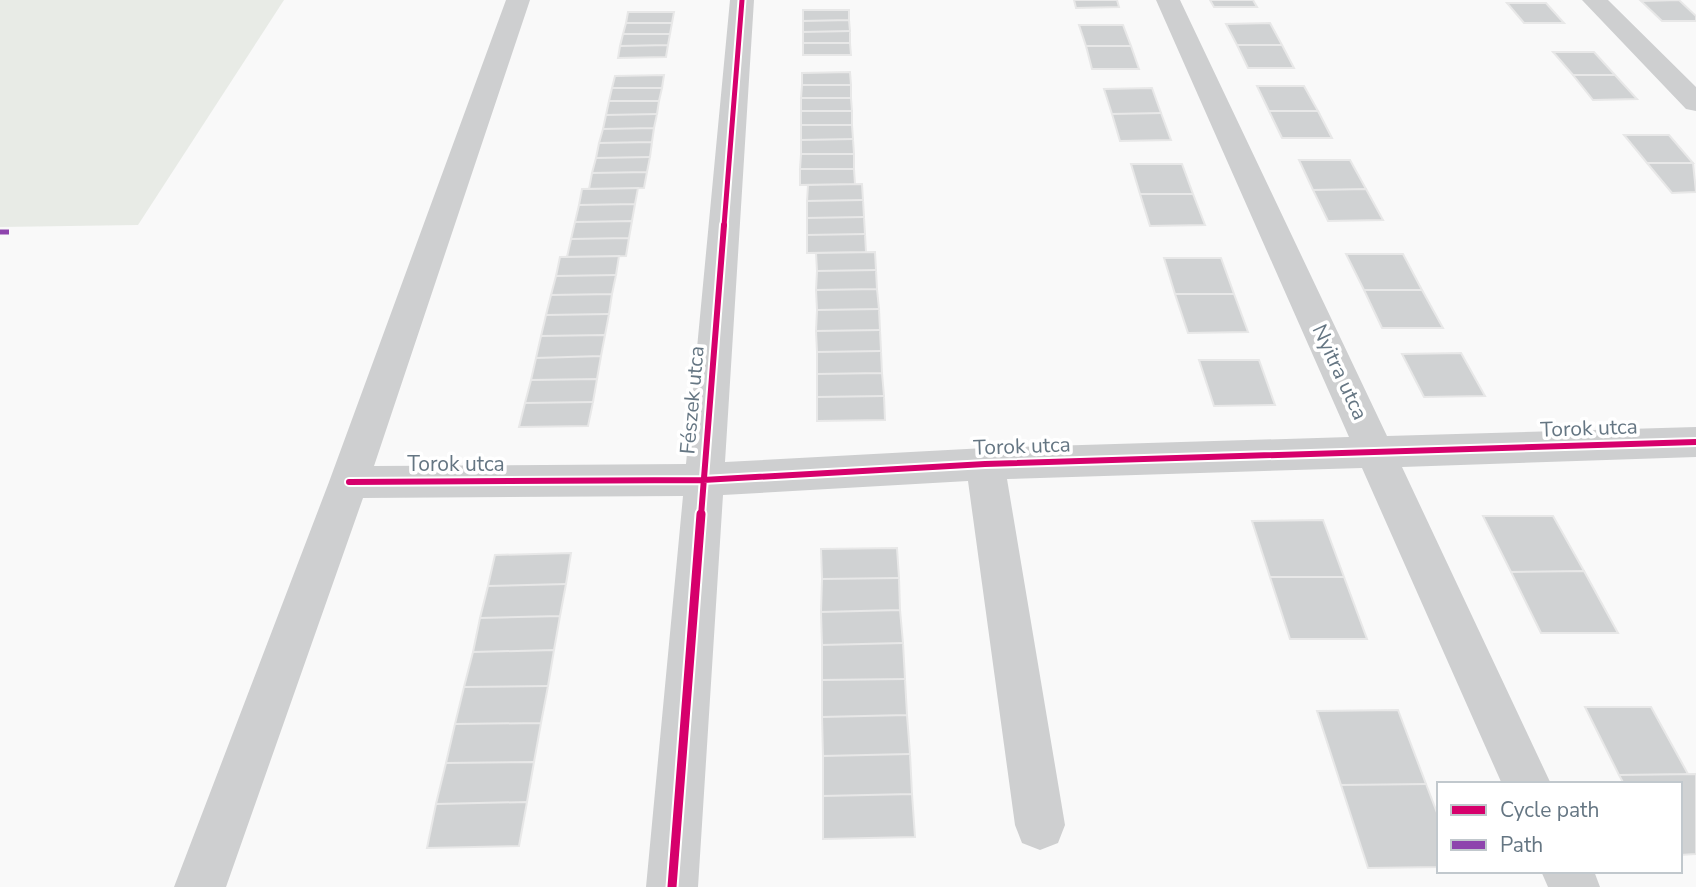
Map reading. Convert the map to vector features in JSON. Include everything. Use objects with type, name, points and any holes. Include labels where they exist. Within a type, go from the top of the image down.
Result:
[{"type":"street","points":[[200,887],[349,482],[518,0]]},
{"type":"street","name":"Fészek utca","points":[[672,887],[742,0]]},
{"type":"street","name":"Nyitra utca","points":[[1168,0],[1526,782]]},
{"type":"street","points":[[1594,0],[1696,103]]},
{"type":"street","name":"Torok utca","points":[[349,482],[703,480],[985,464],[1696,442]]},
{"type":"street","points":[[985,464],[1040,825]]},
{"type":"shaded area","points":[[0,0],[284,0],[138,225],[0,227]]},
{"type":"building","points":[[1074,0],[1117,0],[1119,7],[1076,8]]},
{"type":"building","points":[[1210,0],[1253,0],[1257,7],[1214,7]]},
{"type":"building","points":[[1679,0],[1696,16],[1696,21],[1662,21],[1641,1]]},
{"type":"building","points":[[1507,3],[1546,3],[1564,23],[1524,23]]},
{"type":"building","points":[[803,10],[849,10],[849,20],[803,21]]},
{"type":"building","points":[[628,12],[674,12],[672,23],[626,23]]},
{"type":"building","points":[[849,20],[850,31],[803,32],[803,21]]},
{"type":"building","points":[[626,23],[672,23],[670,34],[623,34]]},
{"type":"building","points":[[1270,23],[1282,45],[1237,45],[1226,24]]},
{"type":"building","points":[[1079,25],[1123,25],[1131,46],[1086,46]]},
{"type":"building","points":[[850,31],[850,43],[803,43],[803,32]]},
{"type":"building","points":[[623,34],[670,34],[668,45],[620,46]]},
{"type":"building","points":[[803,43],[850,43],[851,55],[803,55]]},
{"type":"building","points":[[668,45],[666,57],[618,58],[620,46]]},
{"type":"building","points":[[1237,45],[1282,45],[1294,68],[1248,68]]},
{"type":"building","points":[[1086,46],[1131,46],[1139,69],[1092,69]]},
{"type":"building","points":[[1553,52],[1594,52],[1615,75],[1573,75]]},
{"type":"building","points":[[850,72],[851,85],[802,85],[802,73]]},
{"type":"building","points":[[664,75],[662,88],[612,88],[615,76]]},
{"type":"building","points":[[1573,75],[1615,75],[1637,99],[1593,100]]},
{"type":"building","points":[[802,85],[851,85],[851,98],[801,98]]},
{"type":"building","points":[[1257,86],[1304,86],[1318,111],[1269,111]]},
{"type":"building","points":[[612,88],[662,88],[659,101],[609,101]]},
{"type":"building","points":[[1152,88],[1161,113],[1112,114],[1104,89]]},
{"type":"building","points":[[801,98],[851,98],[852,111],[801,111]]},
{"type":"building","points":[[609,101],[659,101],[657,114],[606,115]]},
{"type":"building","points":[[801,111],[852,111],[852,125],[801,125]]},
{"type":"building","points":[[1269,111],[1318,111],[1332,138],[1282,138]]},
{"type":"building","points":[[1161,113],[1171,140],[1120,141],[1112,114]]},
{"type":"building","points":[[657,114],[654,128],[603,129],[606,115]]},
{"type":"building","points":[[801,125],[852,125],[853,139],[801,140]]},
{"type":"building","points":[[654,128],[652,142],[599,143],[603,129]]},
{"type":"building","points":[[1624,135],[1669,135],[1693,163],[1647,163]]},
{"type":"building","points":[[853,139],[854,154],[801,154],[801,140]]},
{"type":"building","points":[[652,142],[650,157],[596,158],[599,143]]},
{"type":"building","points":[[801,154],[854,154],[854,169],[800,169]]},
{"type":"building","points":[[650,157],[647,172],[592,173],[596,158]]},
{"type":"building","points":[[1299,160],[1350,160],[1366,189],[1313,190]]},
{"type":"building","points":[[1647,163],[1693,163],[1696,192],[1672,193]]},
{"type":"building","points":[[1131,164],[1182,164],[1193,194],[1140,194]]},
{"type":"building","points":[[800,169],[854,169],[855,184],[800,185]]},
{"type":"building","points":[[647,172],[644,188],[589,189],[592,173]]},
{"type":"building","points":[[862,184],[863,200],[807,201],[808,185]]},
{"type":"building","points":[[638,188],[635,204],[579,205],[582,189]]},
{"type":"building","points":[[1366,189],[1383,220],[1328,221],[1313,190]]},
{"type":"building","points":[[1140,194],[1193,194],[1205,225],[1150,226]]},
{"type":"building","points":[[863,200],[864,217],[807,218],[807,201]]},
{"type":"building","points":[[635,204],[632,221],[575,222],[579,205]]},
{"type":"building","points":[[864,217],[865,234],[807,235],[807,218]]},
{"type":"building","points":[[632,221],[629,238],[571,239],[575,222]]},
{"type":"building","points":[[865,234],[866,252],[807,253],[807,235]]},
{"type":"building","points":[[629,238],[626,256],[567,257],[571,239]]},
{"type":"building","points":[[875,252],[876,270],[817,271],[816,253]]},
{"type":"building","points":[[1346,254],[1403,254],[1422,290],[1364,290]]},
{"type":"building","points":[[619,256],[616,275],[556,276],[560,257]]},
{"type":"building","points":[[1164,258],[1221,258],[1234,294],[1175,294]]},
{"type":"building","points":[[876,270],[877,289],[816,290],[817,271]]},
{"type":"building","points":[[616,275],[612,294],[551,295],[556,276]]},
{"type":"building","points":[[877,289],[879,309],[817,310],[816,290]]},
{"type":"building","points":[[1364,290],[1422,290],[1443,328],[1382,328]]},
{"type":"building","points":[[612,294],[609,314],[546,315],[551,295]]},
{"type":"building","points":[[1175,294],[1234,294],[1248,332],[1188,333]]},
{"type":"building","points":[[879,309],[880,330],[816,331],[817,310]]},
{"type":"building","points":[[609,314],[605,335],[541,336],[546,315]]},
{"type":"building","points":[[880,330],[881,351],[817,352],[816,331]]},
{"type":"building","points":[[605,335],[601,356],[536,358],[541,336]]},
{"type":"building","points":[[881,351],[882,373],[817,374],[817,352]]},
{"type":"building","points":[[1461,353],[1485,396],[1424,397],[1402,354]]},
{"type":"building","points":[[601,356],[597,379],[531,380],[536,358]]},
{"type":"building","points":[[1199,360],[1259,360],[1275,405],[1214,406]]},
{"type":"building","points":[[882,373],[884,396],[817,397],[817,374]]},
{"type":"building","points":[[597,379],[593,402],[525,403],[531,380]]},
{"type":"building","points":[[884,396],[885,420],[817,421],[817,397]]},
{"type":"building","points":[[593,402],[588,426],[519,427],[525,403]]},
{"type":"building","points":[[1483,516],[1553,516],[1584,571],[1511,572]]},
{"type":"building","points":[[1323,520],[1344,577],[1270,577],[1252,521]]},
{"type":"building","points":[[897,548],[899,578],[822,579],[821,549]]},
{"type":"building","points":[[571,553],[566,584],[488,586],[495,555]]},
{"type":"building","points":[[1584,571],[1618,633],[1541,633],[1511,572]]},
{"type":"building","points":[[1270,577],[1344,577],[1367,639],[1290,639]]},
{"type":"building","points":[[899,578],[900,610],[821,612],[822,579]]},
{"type":"building","points":[[566,584],[560,616],[480,618],[488,586]]},
{"type":"building","points":[[900,610],[903,643],[822,645],[821,612]]},
{"type":"building","points":[[560,616],[554,650],[473,652],[480,618]]},
{"type":"building","points":[[903,643],[905,679],[822,680],[822,645]]},
{"type":"building","points":[[554,650],[548,686],[464,687],[473,652]]},
{"type":"building","points":[[905,679],[907,715],[822,717],[822,680]]},
{"type":"building","points":[[548,686],[541,723],[455,724],[464,687]]},
{"type":"building","points":[[1585,707],[1651,707],[1688,774],[1619,775]]},
{"type":"building","points":[[1398,710],[1426,784],[1341,785],[1317,711]]},
{"type":"building","points":[[907,715],[910,754],[823,756],[822,717]]},
{"type":"building","points":[[541,723],[534,762],[446,763],[455,724]]},
{"type":"building","points":[[910,754],[912,794],[823,796],[823,756]]},
{"type":"building","points":[[534,762],[527,802],[436,804],[446,763]]},
{"type":"building","points":[[1696,774],[1696,854],[1682,855],[1682,782],[1623,782],[1619,775]]},
{"type":"building","points":[[1426,784],[1437,813],[1437,867],[1368,868],[1341,785]]},
{"type":"building","points":[[912,794],[915,837],[823,839],[823,796]]},
{"type":"building","points":[[527,802],[519,846],[427,848],[436,804]]},
{"type":"marked path","points":[[0,232],[9,232]]},
{"type":"cycle path","points":[[672,887],[742,0]]},
{"type":"cycle path","points":[[349,482],[703,480],[985,464],[1696,442]]}]
